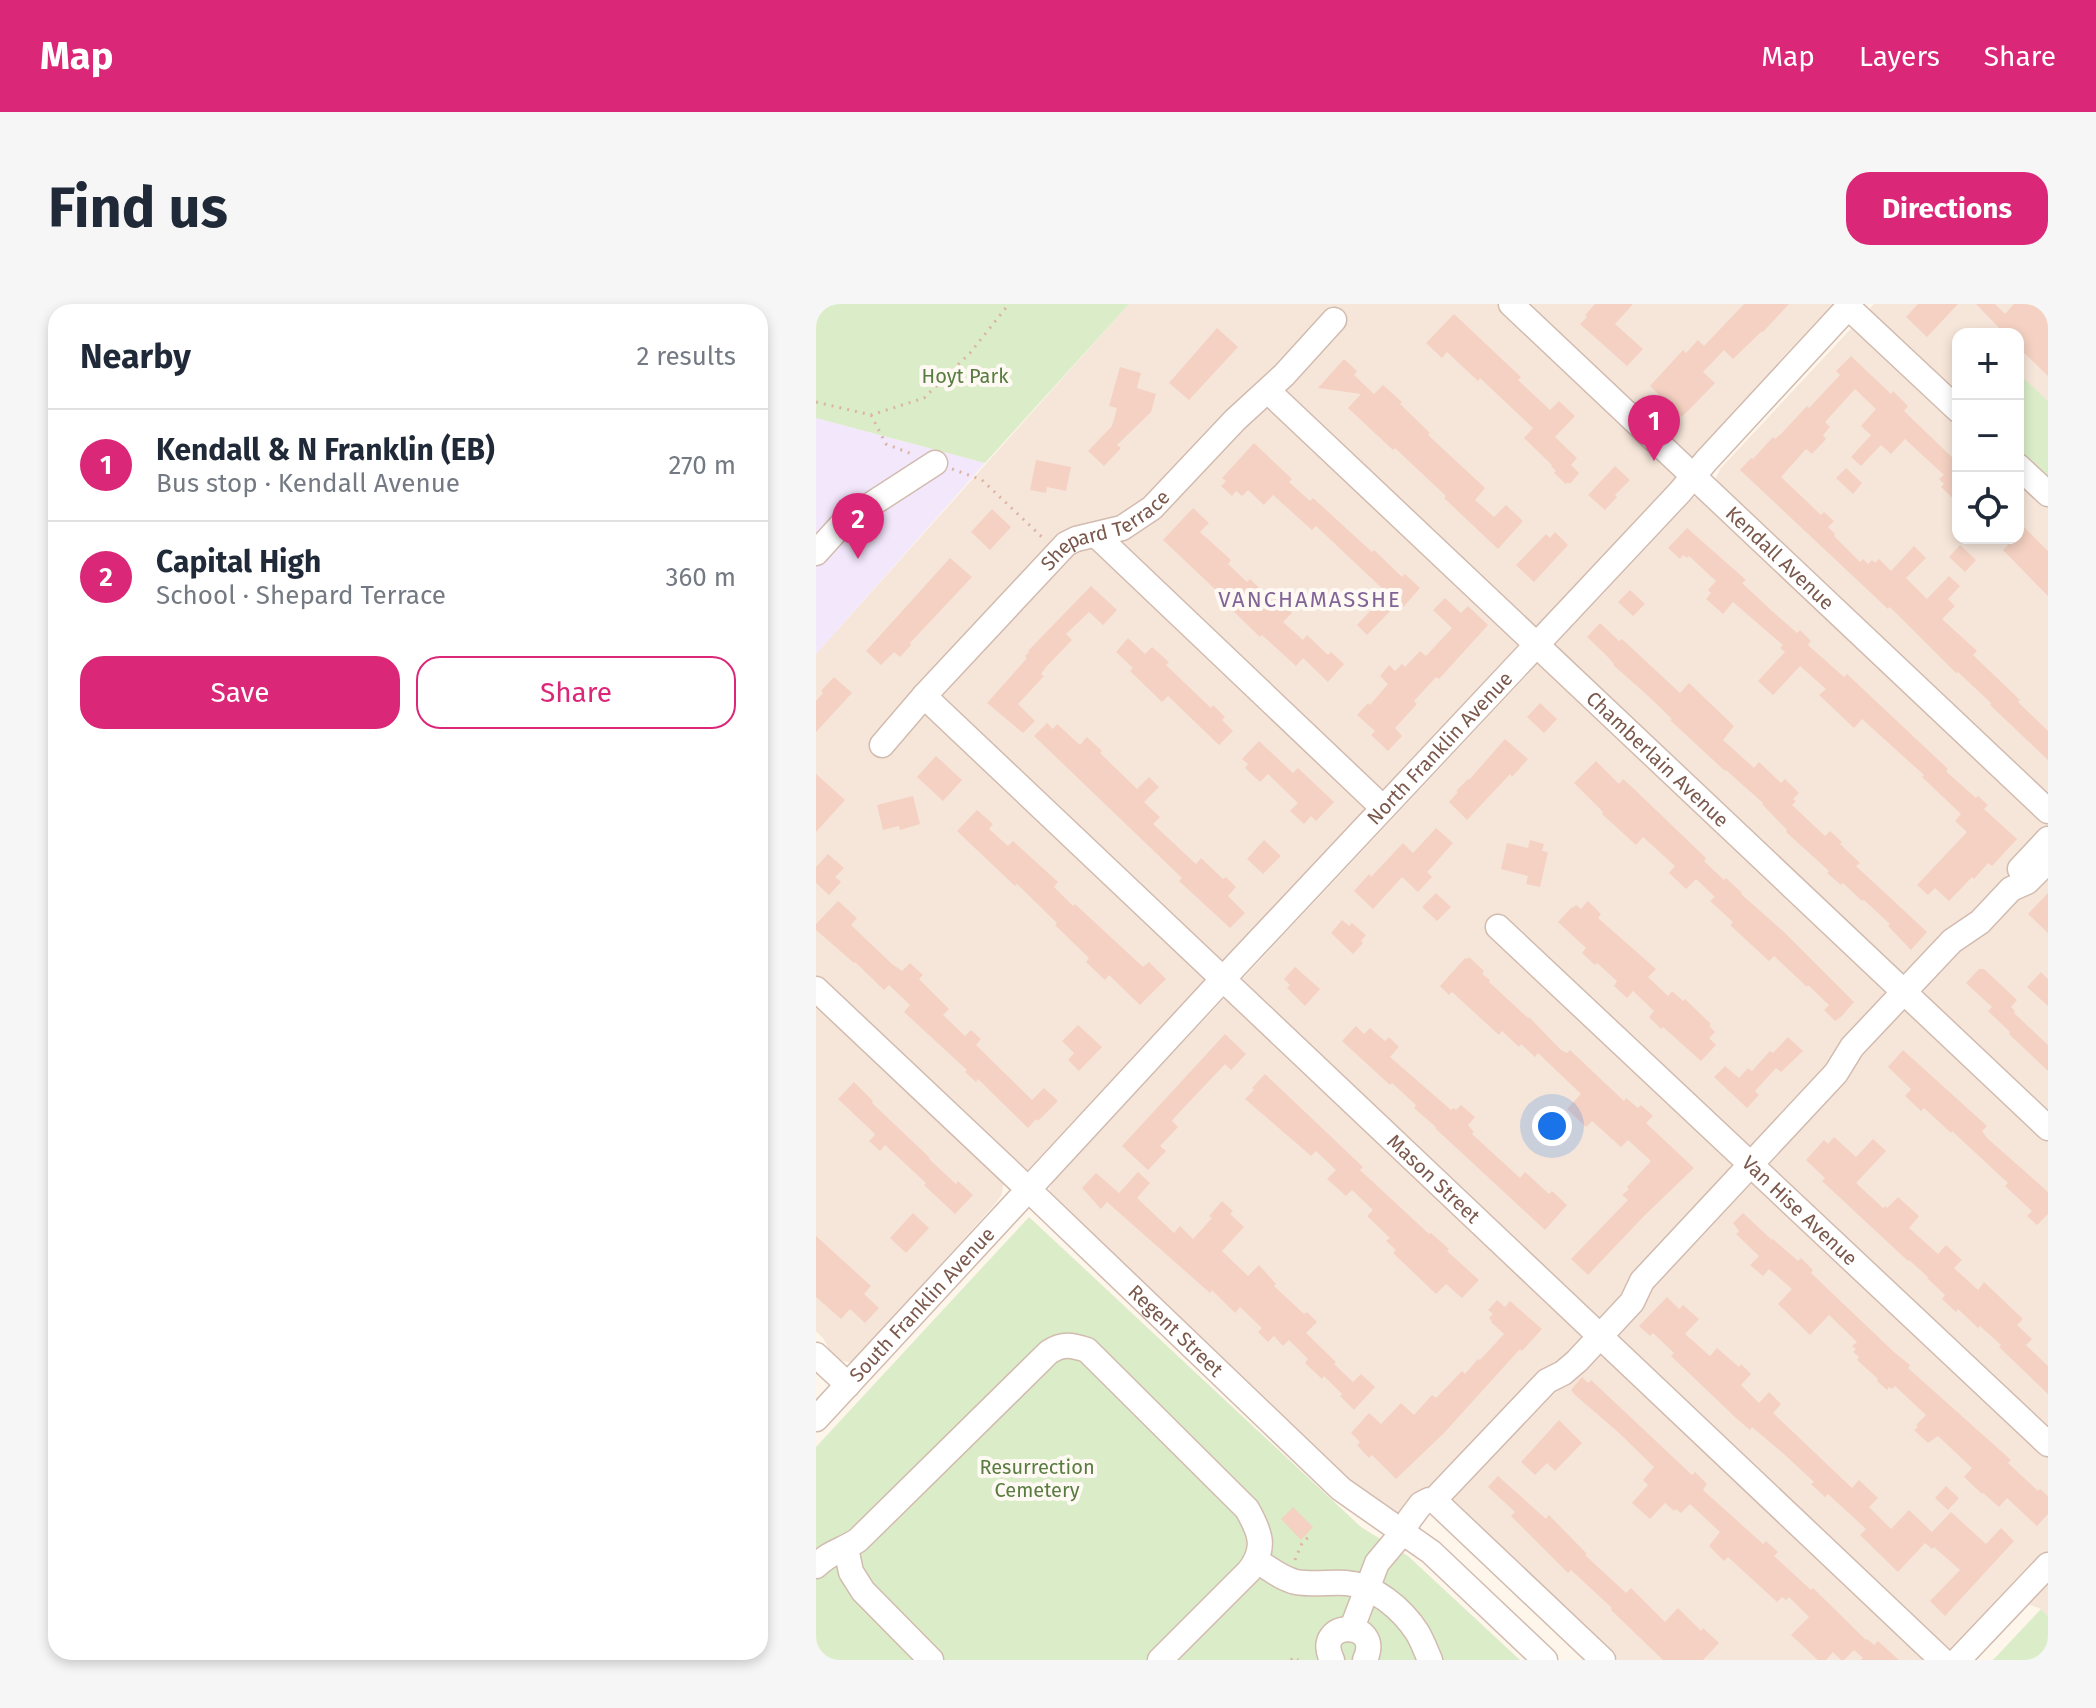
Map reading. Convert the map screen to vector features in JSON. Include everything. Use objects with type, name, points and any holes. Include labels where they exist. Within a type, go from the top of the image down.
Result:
[{"type":"street","points":[[1850,306],[1952,404]]},
{"type":"street","name":"North Franklin Avenue","points":[[1029,1190],[1850,306]]},
{"type":"street","name":"Kendall Avenue","points":[[1521,307],[1740,521],[2048,811]]},
{"type":"street","name":"Shepard Terrace","points":[[882,745],[1066,544],[1122,528],[1152,508],[1334,320]]},
{"type":"street","name":"Chamberlain Avenue","points":[[1268,391],[2048,1128]]},
{"type":"street","points":[[816,553],[844,522],[935,463]]},
{"type":"street","points":[[2024,472],[2048,494]]},
{"type":"street","points":[[1096,535],[1383,808]]},
{"type":"street","name":"Mason Street","points":[[924,696],[1942,1660]]},
{"type":"street","points":[[1352,1628],[1377,1563],[1411,1537],[1409,1520],[1421,1504],[1434,1500],[1547,1381],[1563,1373],[1594,1330],[1632,1302],[1642,1281],[1836,1073],[1862,1056],[1909,997],[1963,951],[1980,922],[2011,889],[2017,873],[2048,839]]},
{"type":"street","points":[[2011,889],[2027,882],[2048,861]]},
{"type":"street","name":"Van Hise Avenue","points":[[1498,927],[2048,1444]]},
{"type":"street","name":"Regent Street","points":[[816,989],[1341,1489],[1431,1552],[1545,1660]]},
{"type":"street","name":"South Franklin Avenue","points":[[816,1419],[1029,1190]]},
{"type":"street","points":[[816,1566],[829,1553],[858,1540],[1049,1352],[1059,1346],[1073,1345],[1087,1350],[1247,1509],[1256,1526],[1260,1551],[1257,1561],[1160,1660]]},
{"type":"street","points":[[816,1355],[848,1385]]},
{"type":"street","points":[[1434,1500],[1603,1660]]},
{"type":"street","points":[[846,1548],[851,1572],[863,1591],[931,1660]]},
{"type":"street","points":[[1257,1561],[1277,1574],[1299,1582],[1348,1583],[1368,1588],[1407,1619],[1430,1660]]},
{"type":"street","points":[[1958,1660],[2048,1565]]},
{"type":"street","points":[[1332,1660],[1328,1651],[1330,1639],[1339,1630],[1352,1628],[1367,1642],[1365,1660]]},
{"type":"path","points":[[816,402],[871,415],[924,398],[970,353],[1009,304]]},
{"type":"path","points":[[871,415],[886,444],[982,480],[1044,539],[1062,549]]},
{"type":"path","points":[[1299,1582],[1295,1569],[1296,1555],[1309,1536]]},
{"type":"path","points":[[1291,1660],[1294,1657],[1298,1660]]},
{"type":"shaded area","points":[[1129,304],[1851,304],[1029,1190],[816,990],[816,654]]},
{"type":"shaded area","points":[[1874,304],[2048,304],[2048,1616],[2041,1609],[2005,1595],[1943,1660],[1618,1660],[1432,1483],[1399,1518],[1383,1513],[1049,1193],[1057,1177],[1693,498],[1721,488],[1716,478],[1720,469]]},
{"type":"shaded area","points":[[816,418],[985,463],[816,654]]},
{"type":"shaded area","points":[[816,998],[1004,1179],[1002,1194],[995,1204],[852,1362],[834,1359],[816,1331]]},
{"type":"green space","name":"Hoyt Park","points":[[816,304],[1129,304],[985,463],[816,418]]},
{"type":"green space","points":[[2024,379],[2048,401],[2048,479],[2024,457]]},
{"type":"green space","name":"Resurrection Cemetery","points":[[1029,1217],[1361,1527],[1408,1556],[1520,1660],[816,1660],[816,1447]]},
{"type":"green space","points":[[2041,1609],[2048,1616],[2048,1660],[1993,1660]]},
{"type":"building","points":[[1595,304],[1633,304],[1615,324],[1643,349],[1627,366],[1580,324]]},
{"type":"building","points":[[1744,304],[1789,304],[1733,359],[1724,350],[1703,372],[1715,383],[1682,417],[1650,386],[1683,350],[1686,353],[1698,340],[1704,346]]},
{"type":"building","points":[[1918,304],[1958,304],[1927,337],[1906,317]]},
{"type":"building","points":[[1976,304],[1995,304],[2005,314],[2014,304],[2048,304],[2048,376],[2024,353],[2024,328],[1999,328]]},
{"type":"building","points":[[1454,314],[1521,377],[1518,380],[1550,410],[1559,401],[1575,416],[1555,437],[1577,458],[1571,465],[1579,473],[1570,484],[1554,473],[1556,471],[1552,465],[1524,438],[1533,428],[1480,378],[1478,381],[1447,352],[1442,358],[1426,343]]},
{"type":"building","points":[[1217,328],[1238,347],[1189,400],[1169,383]]},
{"type":"building","points":[[1851,356],[1908,406],[1904,411],[1952,457],[1952,497],[1941,487],[1944,484],[1939,479],[1944,475],[1905,439],[1891,454],[1881,445],[1861,466],[1851,457],[1871,435],[1861,426],[1876,409],[1855,389],[1825,422],[1830,427],[1823,435],[1826,439],[1812,454],[1806,449],[1781,477],[1821,515],[1824,512],[1834,521],[1828,527],[1860,562],[1863,559],[1868,564],[1872,560],[1875,563],[1879,559],[1891,571],[1914,546],[1926,558],[1906,578],[1927,599],[1949,576],[1960,586],[1948,599],[1955,606],[1942,619],[1977,651],[1973,655],[2048,731],[2048,760],[1893,610],[1888,609],[1740,470],[1807,406],[1809,408],[1840,375],[1836,371]]},
{"type":"building","points":[[1344,359],[1357,371],[1354,375],[1374,394],[1383,385],[1402,402],[1400,404],[1430,433],[1428,435],[1485,488],[1475,500],[1494,517],[1506,505],[1523,521],[1498,549],[1395,448],[1393,450],[1348,408],[1361,394],[1318,388]]},
{"type":"building","points":[[1120,367],[1141,373],[1137,388],[1156,394],[1151,412],[1117,445],[1121,448],[1104,466],[1088,451],[1112,426],[1117,408],[1109,406]]},
{"type":"building","points":[[1254,443],[1310,501],[1313,498],[1372,552],[1374,550],[1402,577],[1405,574],[1420,588],[1400,611],[1395,606],[1367,635],[1357,625],[1387,593],[1316,526],[1312,530],[1273,495],[1264,505],[1248,490],[1242,496],[1236,491],[1232,496],[1221,486],[1226,481],[1222,478]]},
{"type":"building","points":[[1036,460],[1071,467],[1066,491],[1047,487],[1046,493],[1030,490]]},
{"type":"building","points":[[1615,466],[1630,480],[1605,510],[1588,495]]},
{"type":"building","points":[[1846,468],[1862,483],[1853,494],[1836,478]]},
{"type":"building","points":[[1193,508],[1209,523],[1200,532],[1231,560],[1228,564],[1247,582],[1250,579],[1273,601],[1276,598],[1292,613],[1283,622],[1303,640],[1307,635],[1328,655],[1331,652],[1344,664],[1328,682],[1303,658],[1296,666],[1262,635],[1260,637],[1163,540]]},
{"type":"building","points":[[992,509],[1011,527],[990,550],[971,532]]},
{"type":"building","points":[[2024,527],[2048,551],[2048,596],[2003,550],[2008,545],[2024,544]]},
{"type":"building","points":[[1687,528],[1746,580],[1742,583],[1772,611],[1797,633],[1800,630],[1811,641],[1808,644],[1810,647],[1844,677],[1847,674],[1948,769],[1946,771],[1950,775],[1988,805],[1984,809],[2017,839],[1992,866],[1988,863],[1949,901],[1935,888],[1928,895],[1917,885],[1967,832],[1955,821],[1961,814],[1922,777],[1924,775],[1862,719],[1854,728],[1819,695],[1826,689],[1800,666],[1773,695],[1758,681],[1785,652],[1780,648],[1783,645],[1733,602],[1723,614],[1706,599],[1711,593],[1708,590],[1716,581],[1689,556],[1683,555],[1680,559],[1668,548]]},
{"type":"building","points":[[1555,532],[1568,545],[1534,582],[1516,565],[1546,534],[1550,538]]},
{"type":"building","points":[[1960,545],[1976,560],[1965,572],[1949,557]]},
{"type":"building","points":[[950,558],[972,577],[900,657],[894,652],[881,665],[866,651]]},
{"type":"building","points":[[1091,586],[1117,610],[1103,625],[1089,612],[1066,634],[1072,640],[1046,667],[1041,674],[1044,676],[1018,704],[1035,721],[1023,733],[987,703],[1027,658],[1028,651]]},
{"type":"building","points":[[1630,590],[1645,604],[1633,616],[1618,602]]},
{"type":"building","points":[[1445,598],[1461,613],[1468,606],[1488,625],[1439,679],[1436,677],[1414,701],[1417,704],[1395,728],[1402,736],[1388,751],[1371,735],[1375,731],[1357,715],[1388,684],[1380,676],[1389,665],[1395,671],[1402,664],[1405,667],[1420,651],[1426,656],[1452,628],[1433,610]]},
{"type":"building","points":[[1600,623],[1619,641],[1622,639],[1680,693],[1689,683],[1734,726],[1723,740],[1754,768],[1759,762],[1781,783],[1785,779],[1799,793],[1792,805],[1825,836],[1830,831],[1842,842],[1840,844],[1860,863],[1856,866],[1927,932],[1911,950],[1888,926],[1890,924],[1827,873],[1829,871],[1786,832],[1763,803],[1613,665],[1587,637]]},
{"type":"building","points":[[1128,638],[1145,654],[1152,647],[1169,662],[1166,665],[1211,708],[1213,705],[1225,717],[1222,720],[1233,731],[1219,745],[1168,696],[1162,702],[1130,671],[1133,668],[1116,652]]},
{"type":"building","points":[[834,677],[852,693],[816,732],[816,701]]},
{"type":"building","points":[[1540,703],[1557,719],[1544,733],[1527,717]]},
{"type":"building","points":[[1047,723],[1053,729],[1057,724],[1080,745],[1087,737],[1137,789],[1149,777],[1159,787],[1144,802],[1160,817],[1153,824],[1196,864],[1201,858],[1236,887],[1228,896],[1245,913],[1230,928],[1034,736]]},
{"type":"building","points":[[1505,739],[1528,759],[1467,820],[1449,802]]},
{"type":"building","points":[[1259,741],[1293,773],[1298,768],[1334,802],[1316,821],[1311,816],[1304,824],[1290,811],[1298,803],[1268,774],[1260,782],[1245,768],[1248,764],[1242,759]]},
{"type":"building","points":[[936,756],[962,780],[943,801],[917,777]]},
{"type":"building","points":[[1596,761],[1619,784],[1623,779],[1633,788],[1706,858],[1704,861],[1784,932],[1854,1002],[1841,1017],[1835,1021],[1824,1010],[1829,1005],[1808,985],[1774,956],[1769,961],[1730,925],[1733,922],[1710,901],[1715,897],[1696,879],[1686,889],[1669,873],[1675,866],[1643,837],[1636,845],[1602,814],[1574,783]]},
{"type":"building","points":[[816,774],[845,800],[816,832]]},
{"type":"building","points":[[913,796],[920,824],[900,830],[899,826],[883,830],[877,805]]},
{"type":"building","points":[[977,810],[993,824],[989,829],[1008,846],[1013,841],[1058,882],[1054,887],[1073,906],[1075,904],[1143,967],[1149,962],[1166,979],[1140,1005],[1109,975],[1105,980],[1086,962],[1089,958],[1055,925],[1057,923],[957,831]]},
{"type":"building","points":[[1436,828],[1453,843],[1427,872],[1432,877],[1418,892],[1402,877],[1373,909],[1354,891],[1403,843],[1413,853]]},
{"type":"building","points":[[1264,840],[1281,856],[1263,874],[1247,859]]},
{"type":"building","points":[[1530,840],[1544,844],[1542,851],[1548,852],[1540,887],[1526,884],[1528,876],[1501,869],[1507,843],[1528,848]]},
{"type":"building","points":[[828,854],[844,868],[835,877],[841,882],[829,895],[816,883],[816,867]]},
{"type":"building","points":[[1436,893],[1451,907],[1437,921],[1422,907]]},
{"type":"building","points":[[2048,893],[2048,933],[2028,914]]},
{"type":"building","points":[[838,901],[857,918],[851,925],[892,964],[902,971],[910,963],[923,975],[919,979],[949,1009],[943,1015],[965,1036],[971,1030],[981,1039],[976,1045],[1032,1100],[1044,1088],[1058,1101],[1038,1121],[1036,1119],[1028,1128],[904,1012],[910,1005],[889,985],[884,990],[816,930],[816,924]]},
{"type":"building","points":[[1588,901],[1601,914],[1598,918],[1656,969],[1648,977],[1668,996],[1672,991],[1683,1001],[1685,999],[1711,1024],[1709,1026],[1715,1032],[1709,1038],[1716,1045],[1701,1061],[1649,1017],[1654,1011],[1633,991],[1627,998],[1614,986],[1617,981],[1582,953],[1586,948],[1558,922],[1572,907],[1576,905],[1581,909]]},
{"type":"building","points":[[1342,920],[1349,926],[1352,923],[1366,935],[1353,954],[1331,933]]},
{"type":"building","points":[[1469,957],[1484,971],[1482,974],[1489,982],[1561,1050],[1567,1053],[1570,1050],[1624,1101],[1626,1098],[1638,1108],[1641,1105],[1653,1116],[1646,1123],[1694,1168],[1588,1275],[1571,1259],[1628,1200],[1622,1195],[1651,1161],[1628,1140],[1621,1147],[1592,1121],[1586,1127],[1567,1109],[1581,1094],[1538,1053],[1535,1057],[1502,1031],[1499,1035],[1452,992],[1449,995],[1440,986]]},
{"type":"building","points":[[1295,967],[1320,989],[1305,1006],[1287,988],[1290,985],[1284,979]]},
{"type":"building","points":[[1979,969],[1984,969],[2017,1000],[2011,1007],[2014,1013],[2048,1045],[2048,1071],[2009,1034],[1988,1011],[1992,1007],[1966,983]]},
{"type":"building","points":[[2041,972],[2048,979],[2048,1006],[2027,987]]},
{"type":"building","points":[[1078,1025],[1102,1047],[1079,1071],[1068,1060],[1074,1053],[1062,1041]]},
{"type":"building","points":[[1356,1026],[1364,1034],[1370,1028],[1385,1041],[1389,1037],[1399,1047],[1390,1057],[1451,1110],[1461,1105],[1475,1117],[1468,1125],[1474,1132],[1472,1134],[1520,1178],[1525,1172],[1549,1194],[1552,1191],[1567,1205],[1545,1230],[1414,1108],[1416,1105],[1342,1041]]},
{"type":"building","points":[[1225,1034],[1246,1054],[1231,1070],[1225,1064],[1175,1117],[1172,1121],[1178,1127],[1160,1146],[1166,1151],[1148,1170],[1122,1146]]},
{"type":"building","points":[[1788,1037],[1803,1051],[1781,1072],[1776,1068],[1755,1091],[1759,1095],[1747,1108],[1714,1077],[1725,1066],[1739,1078],[1748,1068],[1752,1071]]},
{"type":"building","points":[[1903,1050],[1987,1126],[1982,1131],[1987,1138],[2048,1192],[2048,1214],[2037,1225],[2027,1216],[2032,1211],[2005,1186],[2008,1183],[1952,1131],[1924,1108],[1921,1111],[1905,1096],[1911,1089],[1888,1067]]},
{"type":"building","points":[[1265,1074],[1363,1167],[1360,1170],[1449,1249],[1447,1251],[1479,1280],[1462,1298],[1446,1284],[1436,1294],[1393,1253],[1396,1250],[1386,1241],[1390,1238],[1367,1216],[1373,1210],[1352,1190],[1346,1196],[1327,1179],[1336,1170],[1316,1151],[1311,1156],[1245,1099]]},
{"type":"building","points":[[854,1082],[929,1159],[973,1195],[955,1214],[885,1145],[880,1151],[869,1141],[874,1133],[838,1099]]},
{"type":"building","points":[[1834,1137],[1856,1157],[1873,1139],[1886,1151],[1856,1183],[1883,1208],[1898,1197],[1919,1216],[1909,1228],[1938,1254],[1946,1245],[1962,1260],[1954,1268],[1978,1290],[1984,1282],[2023,1319],[2017,1325],[2032,1339],[2026,1345],[2048,1366],[2048,1394],[1980,1326],[1978,1328],[1942,1299],[1945,1295],[1928,1277],[1822,1181],[1825,1178],[1806,1160],[1824,1140],[1828,1144]]},
{"type":"building","points":[[1138,1172],[1150,1183],[1137,1198],[1174,1233],[1180,1226],[1193,1239],[1222,1201],[1233,1211],[1230,1214],[1244,1227],[1222,1251],[1248,1276],[1259,1265],[1276,1284],[1274,1286],[1317,1322],[1306,1333],[1336,1362],[1334,1364],[1353,1382],[1361,1374],[1375,1387],[1354,1410],[1324,1376],[1322,1379],[1305,1363],[1308,1359],[1289,1340],[1283,1346],[1274,1336],[1268,1342],[1258,1332],[1262,1328],[1240,1307],[1235,1313],[1107,1202],[1101,1209],[1082,1188],[1096,1173],[1119,1193]]},
{"type":"building","points":[[913,1213],[929,1228],[906,1253],[890,1238]]},
{"type":"building","points":[[1743,1213],[1798,1261],[1801,1258],[1813,1270],[1811,1273],[1910,1365],[1908,1368],[2011,1460],[2008,1463],[2038,1491],[2040,1489],[2048,1496],[2048,1514],[2037,1526],[2007,1498],[1999,1507],[1982,1494],[1964,1477],[1972,1468],[1938,1436],[1928,1443],[1914,1430],[1926,1415],[1895,1386],[1887,1390],[1877,1381],[1857,1360],[1859,1357],[1852,1346],[1857,1342],[1829,1315],[1810,1335],[1778,1304],[1792,1289],[1769,1269],[1763,1276],[1750,1265],[1759,1256],[1736,1234],[1739,1231],[1733,1223]]},
{"type":"building","points":[[816,1236],[871,1286],[864,1294],[879,1308],[865,1323],[850,1309],[841,1319],[816,1297]]},
{"type":"building","points":[[1667,1297],[1679,1309],[1683,1305],[1699,1319],[1685,1334],[1710,1356],[1717,1348],[1739,1367],[1741,1364],[1751,1374],[1741,1385],[1759,1403],[1769,1392],[1781,1404],[1773,1413],[1852,1488],[1859,1480],[1878,1498],[1869,1507],[1891,1529],[1909,1510],[1932,1532],[1951,1512],[1986,1544],[2001,1528],[2014,1541],[1945,1616],[1930,1601],[1960,1570],[1925,1543],[1898,1572],[1860,1535],[1866,1529],[1828,1494],[1825,1497],[1785,1455],[1752,1427],[1750,1430],[1736,1418],[1671,1356],[1674,1353],[1653,1333],[1650,1336],[1639,1326]]},
{"type":"building","points":[[1497,1300],[1505,1307],[1510,1301],[1542,1329],[1396,1479],[1372,1455],[1369,1458],[1351,1433],[1369,1413],[1381,1424],[1401,1403],[1414,1415],[1432,1395],[1436,1398],[1462,1371],[1465,1374],[1504,1334],[1489,1318],[1493,1314],[1488,1310]]},
{"type":"building","points":[[1582,1377],[1588,1383],[1591,1380],[1692,1475],[1695,1472],[1707,1484],[1703,1490],[1763,1544],[1766,1541],[1778,1552],[1774,1556],[1811,1590],[1813,1588],[1866,1640],[1874,1645],[1878,1641],[1899,1660],[1861,1660],[1863,1658],[1854,1650],[1844,1660],[1833,1652],[1826,1660],[1818,1660],[1791,1635],[1809,1617],[1789,1597],[1786,1600],[1782,1597],[1777,1602],[1728,1557],[1724,1561],[1709,1546],[1720,1532],[1690,1504],[1681,1513],[1665,1503],[1650,1519],[1632,1503],[1648,1485],[1643,1480],[1654,1467],[1571,1390]]},
{"type":"building","points":[[1559,1420],[1582,1443],[1555,1471],[1547,1463],[1535,1475],[1521,1462]]},
{"type":"building","points":[[1498,1476],[1546,1519],[1549,1515],[1585,1555],[1626,1593],[1631,1588],[1665,1622],[1678,1608],[1701,1631],[1703,1628],[1719,1643],[1703,1660],[1663,1660],[1612,1608],[1571,1570],[1568,1573],[1511,1516],[1515,1512],[1488,1487]]},
{"type":"building","points":[[1946,1486],[1959,1498],[1948,1510],[1935,1498]]},
{"type":"building","points":[[1293,1507],[1313,1527],[1301,1540],[1281,1519]]},
{"type":"place","name":"Kendall & N Franklin (EB)","points":[[1654,461]]},
{"type":"place","name":"Capital High","points":[[858,559]]},
{"type":"district","name":"VANCHAMASSHE","points":[[1310,599]]}]
